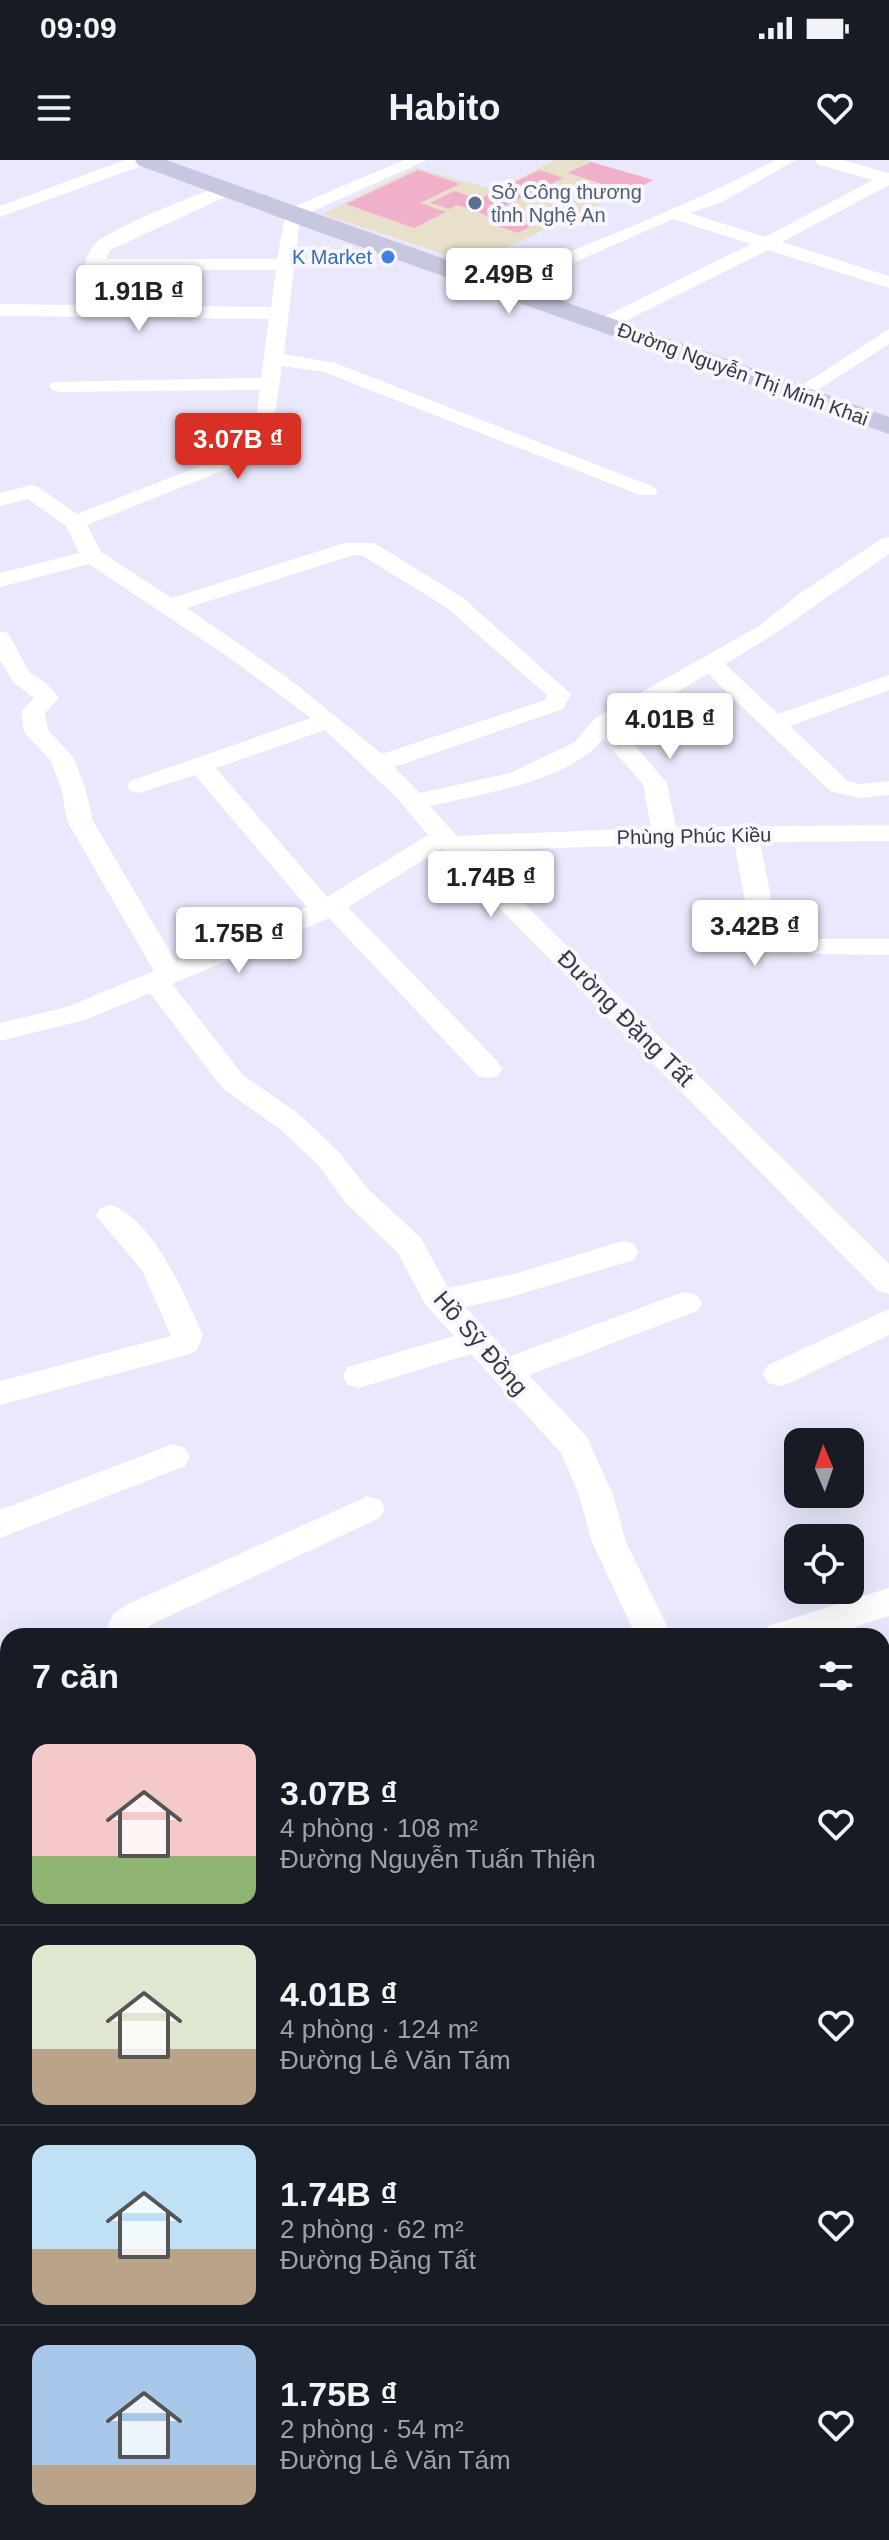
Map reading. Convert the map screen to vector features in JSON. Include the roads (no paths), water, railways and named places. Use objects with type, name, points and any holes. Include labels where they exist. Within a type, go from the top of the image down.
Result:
[{"type":"main road","name":"Đường Nguyễn Thị Minh Khai","points":[[144,160],[889,426]]},
{"type":"street","points":[[0,212],[144,160]]},
{"type":"street","points":[[75,522],[220,465],[263,442],[292,214],[419,160]]},
{"type":"street","points":[[500,288],[672,213],[716,198],[788,160]]},
{"type":"street","points":[[823,160],[889,179]]},
{"type":"street","points":[[750,163],[771,169]]},
{"type":"street","points":[[851,169],[889,169]]},
{"type":"street","points":[[604,324],[889,179]]},
{"type":"street","points":[[87,311],[95,265],[102,247],[226,190]]},
{"type":"street","points":[[672,213],[889,282]]},
{"type":"street","points":[[95,265],[286,264]]},
{"type":"street","points":[[0,310],[279,313]]},
{"type":"street","points":[[800,393],[889,335]]},
{"type":"street","points":[[275,359],[328,367],[647,491]]},
{"type":"street","points":[[59,386],[271,384]]},
{"type":"street","points":[[0,500],[31,491],[75,522],[92,556],[0,580]]},
{"type":"street","points":[[417,801],[518,779],[584,747],[603,724],[767,631],[807,599],[889,544]]},
{"type":"street","points":[[168,607],[352,548],[366,548],[461,607],[559,694],[555,704],[378,764]]},
{"type":"street","name":"Đường Đặng Tất","points":[[92,556],[241,652],[378,764],[417,801],[447,840],[889,1283]]},
{"type":"street","name":"Hồ Sỹ Đồng","points":[[0,638],[21,677],[47,698],[33,712],[36,732],[61,757],[73,787],[80,821],[163,979],[233,1082],[290,1122],[329,1159],[356,1195],[410,1246],[441,1301],[575,1446],[596,1495],[609,1542],[650,1628]]},
{"type":"street","points":[[710,663],[839,786],[859,791],[889,788]]},
{"type":"street","points":[[773,724],[889,682]]},
{"type":"street","points":[[139,786],[326,721]]},
{"type":"street","points":[[603,724],[655,783],[665,835]]},
{"type":"street","points":[[201,766],[328,908],[488,1069]]},
{"type":"street","name":"Phùng Phúc Kiều","points":[[447,840],[889,833]]},
{"type":"street","points":[[746,836],[766,943],[770,947],[889,947]]},
{"type":"street","points":[[0,1032],[75,1014],[163,979],[328,908],[447,840]]},
{"type":"street","points":[[0,1393],[186,1342],[187,1335],[155,1264],[111,1216]]},
{"type":"street","points":[[441,1301],[540,1278],[623,1252]]},
{"type":"street","points":[[505,1371],[686,1303]]},
{"type":"street","points":[[779,1374],[889,1321]]},
{"type":"street","points":[[359,1376],[479,1340]]},
{"type":"street","points":[[0,1524],[173,1457]]},
{"type":"street","points":[[125,1628],[140,1614],[368,1509]]},
{"type":"street","points":[[806,1628],[889,1602]]},
{"type":"place","name":"Sở Công thương tỉnh Nghệ An","points":[[475,203]]},
{"type":"place","name":"K Market","points":[[388,257]]}]
